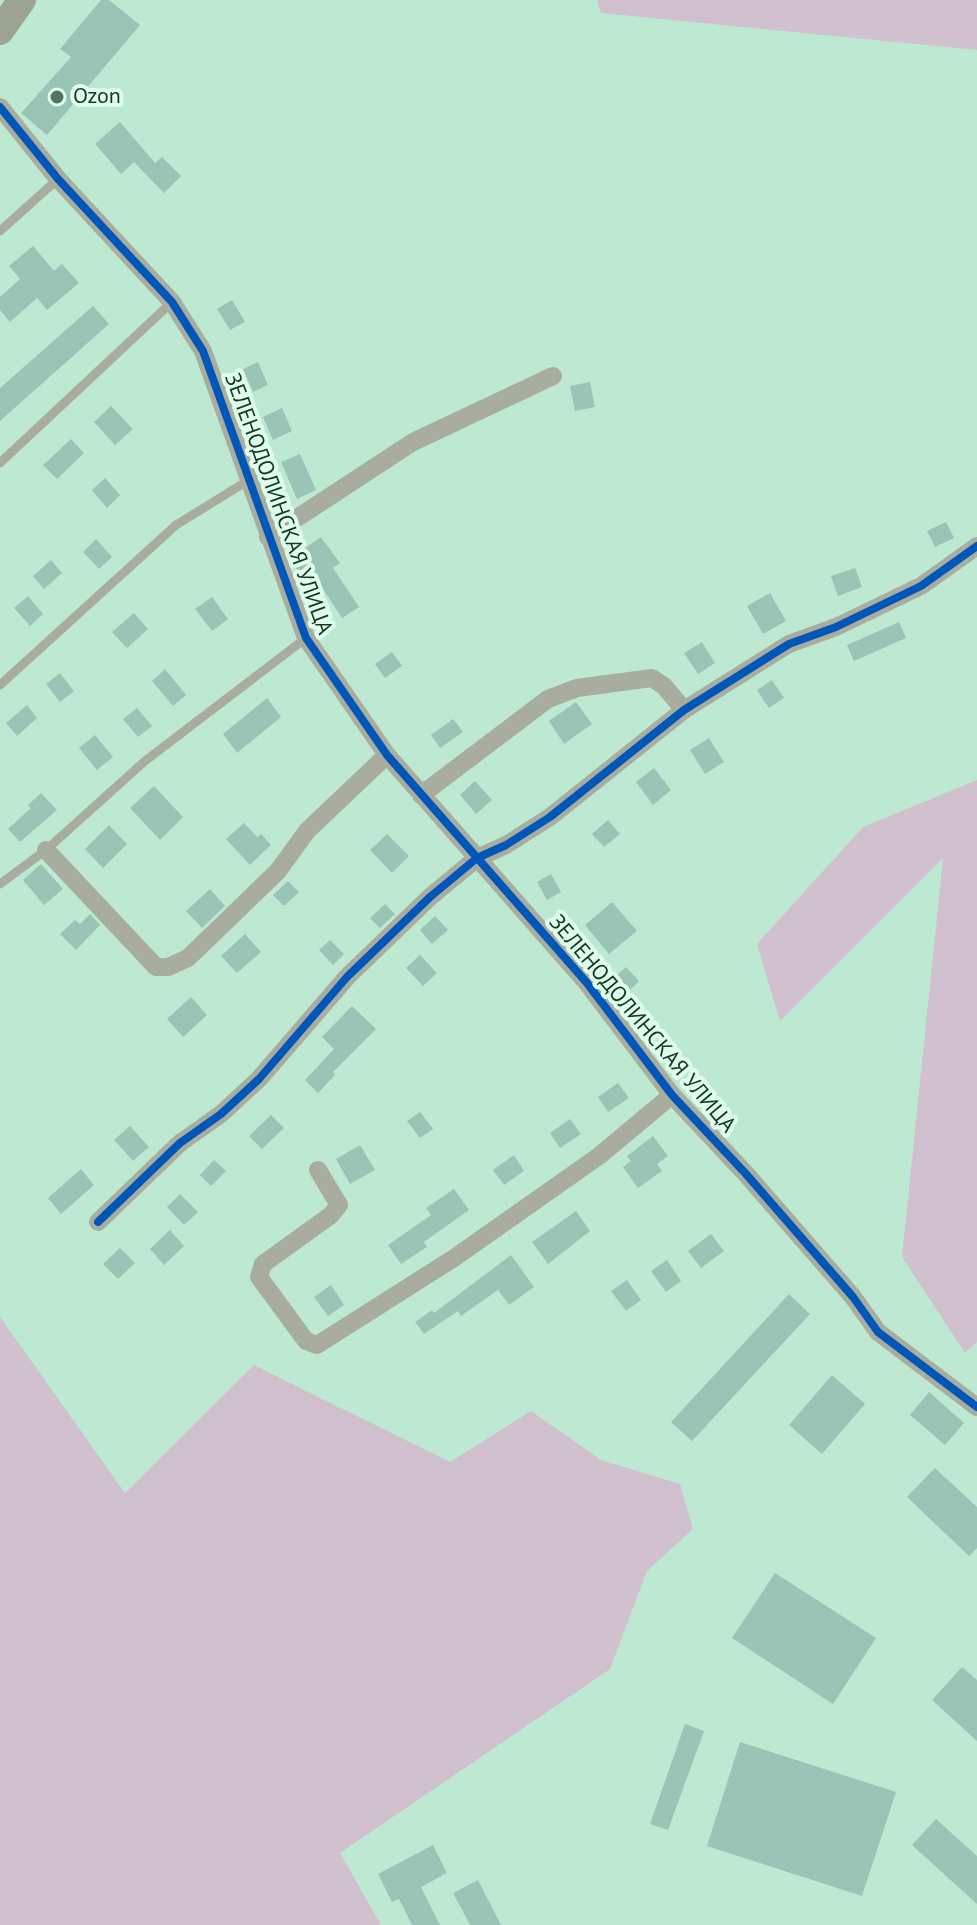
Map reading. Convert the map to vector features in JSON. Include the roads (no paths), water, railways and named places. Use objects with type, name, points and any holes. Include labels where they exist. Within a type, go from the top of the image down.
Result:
[{"type":"main road","points":[[0,31],[22,0]]},
{"type":"street","name":"ЗЕЛЕНОДОЛИНСКАЯ УЛИЦА","points":[[0,107],[58,179],[172,302],[203,351],[306,638],[387,755],[587,983],[672,1095],[853,1297],[878,1332],[973,1398]]},
{"type":"street","points":[[268,537],[413,442],[553,376]]},
{"type":"street","points":[[98,1222],[180,1143],[221,1114],[259,1079],[347,977],[430,897],[477,858],[506,845],[550,817],[684,710],[789,644],[836,627],[921,586],[977,546]]},
{"type":"street","points":[[421,795],[548,699],[577,688],[652,678],[684,710]]},
{"type":"street","points":[[46,850],[156,967],[168,967],[188,958],[267,882],[307,831],[387,755]]},
{"type":"street","points":[[318,1170],[339,1205],[331,1215],[263,1264],[259,1277],[306,1341],[317,1345],[454,1258],[599,1156],[672,1095]]},
{"type":"lane","points":[[0,231],[58,179]]},
{"type":"lane","points":[[0,463],[172,302]]},
{"type":"lane","points":[[0,685],[176,525],[249,480]]},
{"type":"lane","points":[[0,884],[46,850],[145,761],[306,638]]},
{"type":"place","name":"Ozon","points":[[57,97]]}]
